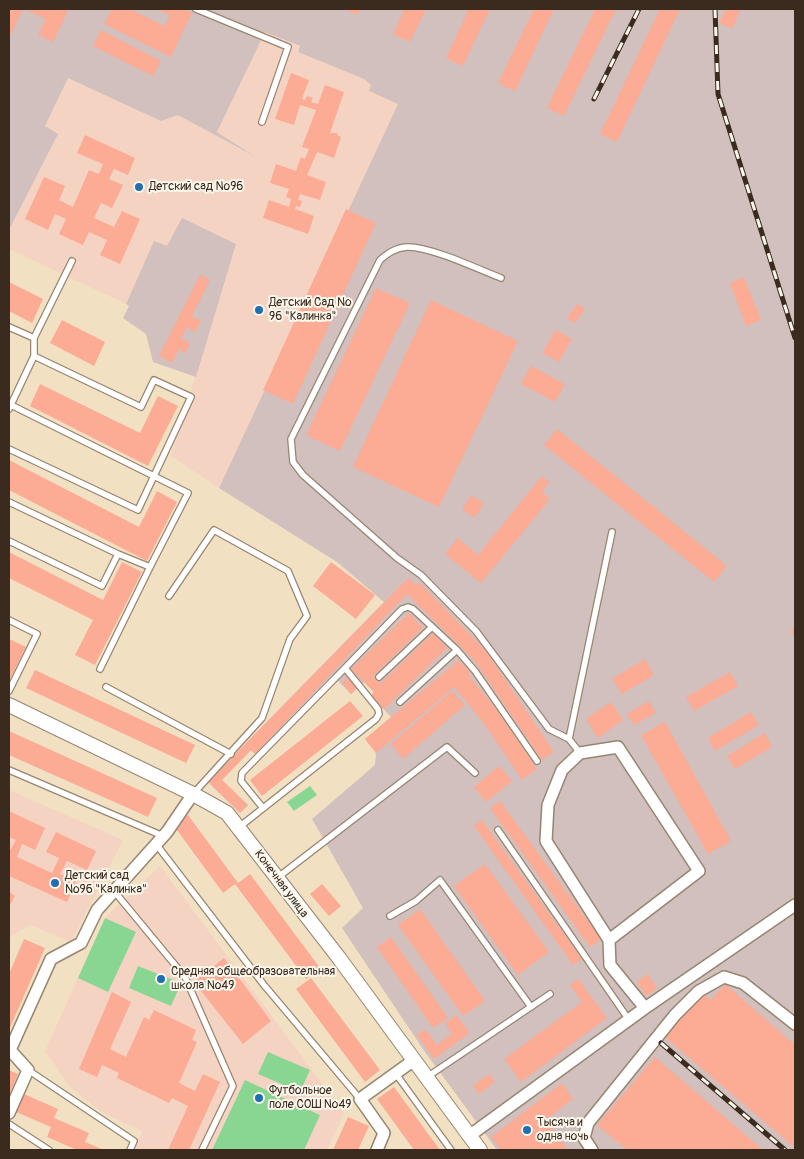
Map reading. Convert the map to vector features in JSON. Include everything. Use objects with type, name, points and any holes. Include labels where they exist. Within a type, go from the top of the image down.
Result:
[{"type":"street","name":"Конечная улица","points":[[9,705],[193,794],[227,813],[480,1150]]},
{"type":"street","points":[[609,940],[699,871],[618,747],[580,753],[562,770],[548,805],[546,841],[609,940],[610,965],[645,1008]]},
{"type":"street","points":[[9,1113],[28,1070],[10,1050],[51,959],[81,943],[96,910],[160,840],[193,794]]},
{"type":"street","points":[[469,1136],[645,1008],[795,905]]},
{"type":"street","points":[[592,1150],[584,1138],[588,1123],[675,1016],[700,991],[724,977],[743,984],[795,1024]]},
{"type":"street","points":[[377,1150],[384,1133],[360,1099],[414,1060]]},
{"type":"lane","points":[[196,9],[288,47],[262,122]]},
{"type":"lane","points":[[500,278],[427,251],[408,247],[390,251],[380,260],[292,439],[293,462],[304,475],[397,558],[421,575],[476,631],[549,729],[569,739],[580,753]]},
{"type":"lane","points":[[72,261],[34,338],[34,356],[10,407],[188,493],[100,669]]},
{"type":"lane","points":[[9,327],[34,338]]},
{"type":"lane","points":[[9,449],[138,510],[191,397],[154,380],[141,407],[34,356]]},
{"type":"lane","points":[[9,502],[118,554],[150,567]]},
{"type":"lane","points":[[170,596],[214,530],[288,571],[307,616],[290,639],[262,718],[193,794]]},
{"type":"lane","points":[[569,739],[612,532]]},
{"type":"lane","points":[[9,541],[102,586],[118,554]]},
{"type":"lane","points":[[263,808],[241,781],[242,773],[402,609],[408,607],[413,609],[432,626],[476,671],[537,761]]},
{"type":"lane","points":[[9,620],[37,634],[9,691]]},
{"type":"lane","points":[[380,677],[432,626]]},
{"type":"lane","points":[[400,702],[457,650]]},
{"type":"lane","points":[[238,828],[376,719],[379,714],[378,709],[345,668]]},
{"type":"lane","points":[[106,687],[231,754]]},
{"type":"lane","points":[[277,878],[447,747],[475,773]]},
{"type":"lane","points":[[9,770],[160,840],[264,985],[360,1099]]},
{"type":"lane","points":[[498,830],[629,1020]]},
{"type":"lane","points":[[390,916],[416,901],[440,880],[531,1007]]},
{"type":"lane","points":[[114,891],[185,977],[233,1086],[202,1150]]},
{"type":"lane","points":[[426,1078],[550,994]]},
{"type":"lane","points":[[28,1070],[134,1141],[130,1150]]},
{"type":"lane","points":[[396,1074],[451,1150]]},
{"type":"lane","points":[[9,1124],[49,1150]]},
{"type":"shaded area","points":[[9,9],[795,9],[795,1150],[497,1150],[425,1052],[342,928],[363,908],[312,819],[375,765],[376,753],[365,739],[391,717],[371,696],[374,692],[364,682],[351,694],[332,675],[255,754],[251,750],[222,780],[248,805],[240,813],[208,782],[384,602],[337,562],[219,488],[398,104],[369,91],[371,85],[364,79],[298,52],[300,46],[265,32],[217,132],[254,156],[178,115],[161,121],[68,78],[45,126],[58,134],[9,230]]},
{"type":"shaded area","points":[[265,31],[300,46],[298,52],[364,79],[371,85],[369,91],[398,104],[219,488],[171,456],[236,244],[167,247],[154,241],[126,304],[9,249],[9,230],[57,134],[45,126],[68,77],[161,121],[178,114],[245,152],[217,132]]},
{"type":"shaded area","points":[[182,218],[236,244],[196,377],[153,362],[146,334],[123,318],[129,306],[126,304],[154,241],[167,246]]},
{"type":"shaded area","name":"Детский сад №96 \"Калинка\"","points":[[9,790],[123,840],[71,942],[30,925],[9,937]]},
{"type":"shaded area","name":"Средняя общеобразовательная школа №49","points":[[160,866],[344,1113],[327,1150],[137,1150],[136,1146],[142,1131],[103,1113],[70,1087],[45,1051],[105,918]]},
{"type":"green space","points":[[310,786],[317,795],[294,811],[287,802]]},
{"type":"green space","points":[[105,918],[136,932],[108,992],[78,978]]},
{"type":"green space","points":[[138,966],[181,983],[171,1006],[129,988]]},
{"type":"green space","points":[[268,1052],[310,1070],[300,1092],[258,1074]]},
{"type":"green space","name":"Футбольное поле СОШ №49","points":[[245,1080],[320,1115],[304,1150],[212,1150]]},
{"type":"building","points":[[9,9],[23,9],[9,38]]},
{"type":"building","points":[[24,9],[69,9],[53,42],[38,35],[46,19]]},
{"type":"building","points":[[112,9],[129,9],[165,26],[170,15],[157,9],[184,9],[192,13],[171,57],[104,24]]},
{"type":"building","points":[[345,9],[360,9],[357,15]]},
{"type":"building","points":[[405,9],[426,9],[410,42],[393,34]]},
{"type":"building","points":[[469,9],[490,9],[463,66],[446,58]]},
{"type":"building","points":[[534,9],[554,9],[515,91],[498,83]]},
{"type":"building","points":[[595,9],[616,9],[564,116],[547,108]]},
{"type":"building","points":[[660,9],[680,9],[617,142],[600,134]]},
{"type":"building","points":[[726,9],[741,9],[732,29],[719,23]]},
{"type":"building","points":[[101,30],[161,61],[153,76],[93,46]]},
{"type":"building","points":[[291,73],[309,80],[302,99],[305,100],[307,96],[313,98],[311,102],[318,104],[325,85],[344,92],[330,133],[338,133],[337,135],[341,137],[334,158],[317,152],[307,175],[326,182],[320,200],[300,194],[298,200],[302,201],[300,207],[296,206],[295,209],[314,216],[308,234],[263,218],[269,200],[289,207],[291,199],[286,197],[289,189],[270,183],[276,164],[296,171],[301,157],[305,159],[309,149],[302,147],[316,110],[300,105],[294,125],[275,119]]},
{"type":"building","points":[[85,135],[135,158],[128,175],[114,169],[109,179],[123,185],[112,208],[101,203],[94,218],[114,227],[122,211],[140,219],[120,264],[100,255],[107,240],[89,232],[83,245],[59,234],[66,219],[55,214],[48,230],[25,219],[44,177],[65,186],[59,200],[73,207],[89,170],[99,174],[103,164],[77,153]]},
{"type":"building","points":[[346,209],[376,223],[293,404],[263,390]]},
{"type":"building","points":[[200,275],[210,280],[192,316],[201,321],[195,332],[187,327],[181,338],[190,343],[185,353],[179,349],[172,363],[159,356]]},
{"type":"building","points":[[744,277],[761,320],[746,326],[730,283]]},
{"type":"building","points":[[9,282],[43,299],[32,323],[9,311]]},
{"type":"building","points":[[376,288],[410,303],[340,451],[306,435]]},
{"type":"building","points":[[431,300],[518,341],[439,507],[353,467]]},
{"type":"building","points":[[577,304],[585,309],[575,323],[567,318]]},
{"type":"building","points":[[62,320],[105,342],[94,366],[50,343]]},
{"type":"building","points":[[556,330],[572,339],[559,362],[542,353]]},
{"type":"building","points":[[531,366],[565,384],[555,402],[521,384]]},
{"type":"building","points":[[40,384],[140,433],[158,396],[178,406],[148,466],[30,406]]},
{"type":"building","points":[[557,429],[727,566],[714,582],[544,445]]},
{"type":"building","points":[[9,460],[139,527],[157,491],[177,502],[147,561],[9,490]]},
{"type":"building","points":[[542,476],[549,482],[542,492],[550,499],[481,583],[445,554],[458,538],[478,555]]},
{"type":"building","points":[[472,495],[484,504],[474,518],[462,509]]},
{"type":"building","points":[[9,552],[103,600],[122,562],[142,572],[95,665],[75,655],[93,620],[9,578]]},
{"type":"building","points":[[331,562],[375,595],[356,619],[313,586]]},
{"type":"building","points":[[408,578],[416,585],[419,582],[485,650],[554,752],[542,760],[474,660],[407,594],[255,754],[251,750],[222,780],[248,805],[240,813],[208,782]]},
{"type":"building","points":[[409,613],[423,628],[373,676],[380,684],[433,633],[447,648],[384,709],[371,696],[374,692],[351,669]]},
{"type":"building","points":[[795,626],[795,637],[790,632]]},
{"type":"building","points":[[9,639],[26,647],[9,681]]},
{"type":"building","points":[[645,659],[654,675],[622,694],[612,679]]},
{"type":"building","points":[[459,660],[471,673],[468,675],[497,710],[537,769],[522,780],[483,722],[454,687],[376,753],[365,739]]},
{"type":"building","points":[[35,670],[195,745],[186,763],[26,688]]},
{"type":"building","points":[[730,672],[738,686],[694,711],[686,697]]},
{"type":"building","points":[[348,677],[358,687],[351,694],[342,683]]},
{"type":"building","points":[[452,691],[465,705],[403,759],[391,744]]},
{"type":"building","points":[[350,701],[363,716],[262,796],[250,780]]},
{"type":"building","points":[[649,701],[656,713],[634,725],[627,714]]},
{"type":"building","points":[[611,702],[623,720],[598,738],[586,719]]},
{"type":"building","points":[[751,712],[759,725],[715,751],[708,738]]},
{"type":"building","points":[[665,722],[731,841],[708,854],[641,735]]},
{"type":"building","points":[[9,731],[157,798],[148,817],[9,755]]},
{"type":"building","points":[[765,733],[772,747],[735,769],[727,756]]},
{"type":"building","points":[[499,766],[512,781],[486,802],[474,787]]},
{"type":"building","points":[[500,801],[601,939],[590,947],[490,808]]},
{"type":"building","points":[[9,811],[45,828],[35,850],[22,844],[17,857],[52,873],[59,858],[46,852],[56,832],[96,851],[87,870],[67,861],[60,874],[76,881],[67,902],[9,876],[9,852],[16,840],[9,837]]},
{"type":"building","points":[[188,815],[238,883],[250,874],[320,968],[306,979],[235,884],[223,893],[174,826]]},
{"type":"building","points":[[482,820],[582,959],[573,965],[474,826]]},
{"type":"building","points":[[485,864],[549,952],[518,975],[454,886]]},
{"type":"building","points":[[322,884],[341,906],[329,916],[310,894]]},
{"type":"building","points":[[9,892],[15,896],[9,907]]},
{"type":"building","points":[[420,909],[485,1001],[463,1016],[398,925]]},
{"type":"building","points":[[391,937],[448,1018],[433,1028],[377,947]]},
{"type":"building","points":[[24,939],[45,948],[9,1030],[9,974]]},
{"type":"building","points":[[224,958],[271,1021],[243,1044],[194,982]]},
{"type":"building","points":[[647,974],[657,988],[646,996],[637,982]]},
{"type":"building","points":[[311,978],[380,1070],[365,1082],[296,989]]},
{"type":"building","points":[[578,979],[607,1018],[521,1082],[504,1059],[582,1002],[570,985]]},
{"type":"building","points":[[725,984],[795,1045],[795,1148],[665,1037],[703,993],[711,1000]]},
{"type":"building","points":[[112,992],[131,1002],[110,1049],[126,1057],[144,1017],[149,1020],[154,1010],[196,1030],[192,1040],[197,1042],[179,1083],[195,1091],[203,1074],[220,1082],[189,1150],[168,1150],[188,1106],[172,1098],[169,1103],[117,1078],[119,1073],[102,1065],[97,1077],[79,1069]]},
{"type":"building","points":[[456,1015],[470,1033],[434,1059],[417,1035],[425,1029],[437,1045],[452,1034],[445,1023]]},
{"type":"building","points":[[655,1057],[763,1150],[627,1150],[597,1125]]},
{"type":"building","points":[[9,1070],[18,1074],[9,1096]]},
{"type":"building","points":[[489,1074],[495,1082],[479,1094],[473,1086]]},
{"type":"building","points":[[562,1083],[573,1099],[546,1120],[568,1150],[527,1150],[526,1148],[522,1150],[501,1150],[491,1137]]},
{"type":"building","points":[[394,1087],[440,1150],[414,1150],[377,1099]]},
{"type":"building","points":[[24,1094],[58,1109],[54,1118],[89,1133],[85,1142],[104,1150],[77,1150],[47,1137],[51,1127],[16,1112]]},
{"type":"building","points":[[348,1117],[369,1126],[358,1150],[333,1150]]},
{"type":"railway","points":[[594,99],[639,9]]},
{"type":"railway","points":[[715,9],[718,94],[795,338]]},
{"type":"railway","points":[[661,1043],[785,1150]]},
{"type":"place","name":"Детский сад №96","points":[[139,187]]},
{"type":"place","name":"Детский Сад № 96 \"Калинка\"","points":[[259,310]]},
{"type":"place","name":"Детский сад №96 \"Калинка\"","points":[[55,883]]},
{"type":"place","name":"Средняя общеобразовательная школа №49","points":[[161,979]]},
{"type":"place","name":"Футбольное поле СОШ №49","points":[[259,1098]]},
{"type":"place","name":"Тысяча и одна ночь","points":[[527,1130]]}]
